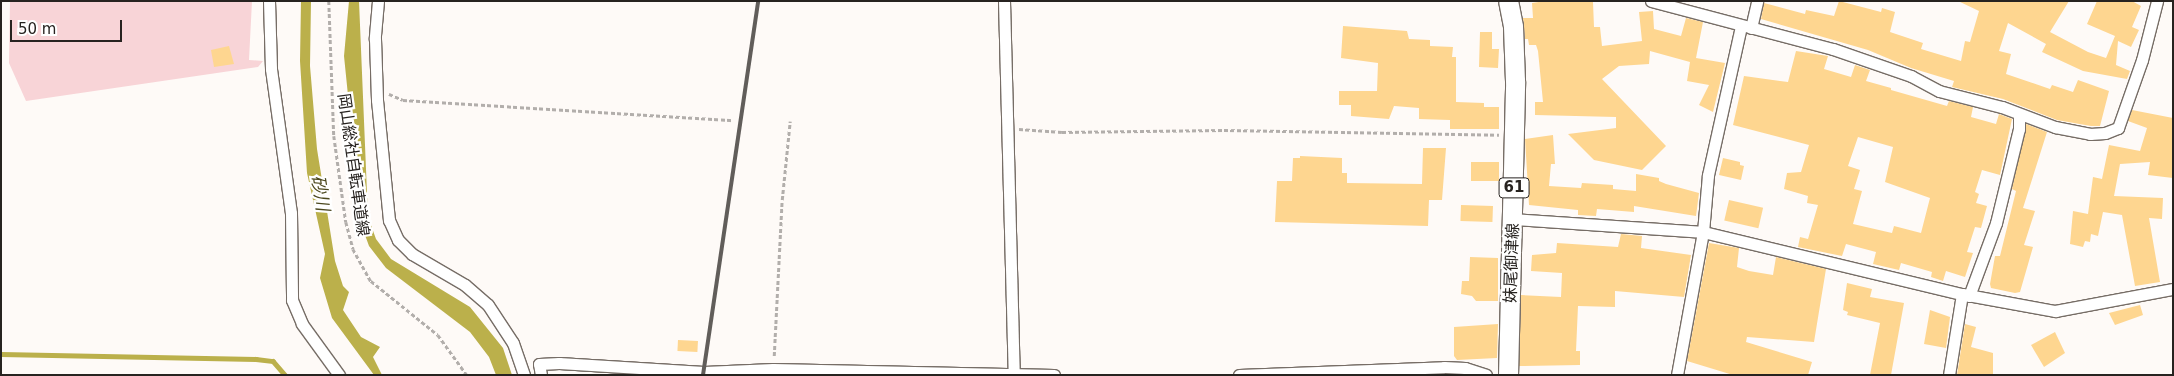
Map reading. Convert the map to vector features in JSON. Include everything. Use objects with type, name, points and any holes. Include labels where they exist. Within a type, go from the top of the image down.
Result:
[{"type":"main road","name":"妹尾御津線","points":[[1508,1],[1513,26],[1514,135],[1508,375]]},
{"type":"street","points":[[270,1],[270,69],[291,213],[292,300],[302,324],[339,375]]},
{"type":"street","points":[[378,1],[375,39],[377,100],[389,220],[398,240],[412,254],[465,285],[488,305],[509,336],[524,375]]},
{"type":"street","points":[[1004,1],[1005,128],[1014,374]]},
{"type":"street","points":[[1651,1],[1849,54],[1911,76],[1939,91],[2002,107],[2019,115],[2080,133],[2105,134],[2118,128],[2142,60],[2157,1]]},
{"type":"street","points":[[1677,375],[1702,232],[1708,175],[1746,27],[1757,1]]},
{"type":"street","points":[[1949,375],[1966,295],[1996,223],[2019,129],[2019,115]]},
{"type":"street","points":[[1513,219],[1702,232],[1966,295],[2055,311],[2173,289]]},
{"type":"street","points":[[541,375],[539,364],[560,363],[704,372],[773,369],[1054,375]]},
{"type":"street","points":[[1239,375],[1444,368],[1465,368],[1486,375]]},
{"type":"path","name":"岡山総社自転車道線","points":[[329,1],[334,136],[353,249],[371,281],[438,335],[467,375]]},
{"type":"path","points":[[387,89],[389,94],[404,100],[733,120]]},
{"type":"path","points":[[773,369],[782,200],[790,121]]},
{"type":"path","points":[[1005,128],[1062,132],[1224,130],[1514,135]]},
{"type":"shaded area","points":[[10,1],[252,1],[249,60],[263,61],[258,67],[26,101],[9,63]]},
{"type":"water","name":"砂川","points":[[301,1],[311,1],[310,66],[317,149],[335,261],[343,286],[349,292],[343,310],[361,337],[380,347],[373,357],[382,375],[374,375],[332,318],[320,278],[325,254],[307,173],[300,61]]},
{"type":"water","points":[[349,1],[359,1],[368,217],[376,239],[391,259],[470,307],[503,348],[512,375],[496,375],[489,357],[470,332],[386,268],[369,246],[361,224],[344,56]]},
{"type":"building","points":[[1545,1],[1593,2],[1594,27],[1600,27],[1602,46],[1642,41],[1639,12],[1653,11],[1654,29],[1681,36],[1686,18],[1703,22],[1696,58],[1725,63],[1713,112],[1699,105],[1709,85],[1687,81],[1690,62],[1650,51],[1649,64],[1619,66],[1602,79],[1666,146],[1642,170],[1594,160],[1568,134],[1616,128],[1616,117],[1535,115],[1535,102],[1543,102],[1538,51],[1536,45],[1529,45],[1528,39],[1525,39],[1523,18],[1533,18],[1532,3]]},
{"type":"building","points":[[1839,1],[1881,12],[1882,8],[1895,12],[1890,32],[1923,43],[1921,49],[1961,61],[1965,41],[1970,42],[1979,11],[1958,1],[2069,1],[2050,32],[2088,52],[2106,58],[2115,36],[2087,24],[2097,1],[2132,1],[2141,6],[2132,27],[2139,30],[2131,47],[2118,41],[2116,65],[2130,71],[2127,79],[2083,71],[2042,52],[2046,44],[2008,23],[1999,51],[2011,54],[2006,74],[2050,89],[2052,85],[2073,92],[2078,80],[2109,91],[2100,126],[2091,126],[2057,120],[2003,99],[1952,87],[1954,81],[1911,68],[1868,50],[1761,19],[1764,3],[1805,14],[1806,10],[1834,16]]},
{"type":"building","points":[[1343,26],[1407,31],[1409,39],[1430,40],[1430,46],[1453,47],[1452,57],[1456,57],[1456,102],[1484,103],[1484,107],[1499,107],[1499,129],[1450,129],[1450,120],[1419,119],[1419,108],[1394,106],[1389,119],[1351,116],[1351,105],[1339,105],[1339,91],[1377,91],[1378,63],[1341,58]]},
{"type":"building","points":[[1480,32],[1492,32],[1492,49],[1499,49],[1498,68],[1479,67]]},
{"type":"building","points":[[229,46],[234,64],[214,67],[211,50]]},
{"type":"building","points":[[1796,51],[1828,56],[1824,69],[1851,77],[1855,65],[1870,70],[1866,81],[1891,88],[1891,90],[1947,106],[1949,101],[1973,107],[1971,117],[1996,124],[1999,114],[2012,119],[2000,175],[1982,170],[1975,192],[1979,194],[1976,203],[1987,206],[1981,228],[1975,227],[1967,252],[1973,253],[1965,277],[1946,271],[1943,281],[1931,277],[1932,272],[1901,263],[1899,270],[1873,264],[1876,252],[1846,244],[1842,256],[1798,247],[1800,237],[1808,239],[1818,205],[1807,203],[1808,196],[1784,189],[1787,173],[1801,172],[1809,145],[1733,125],[1744,76],[1788,82]],"holes":[[[1858,137],[1893,147],[1885,182],[1930,198],[1921,233],[1894,226],[1892,233],[1853,224],[1862,191],[1854,189],[1860,170],[1848,166]]]},
{"type":"building","points":[[2132,110],[2173,118],[2173,178],[2148,175],[2150,162],[2120,164],[2114,196],[2163,198],[2162,219],[2149,218],[2160,282],[2135,286],[2122,215],[2103,212],[2098,236],[2091,234],[2090,242],[2085,241],[2083,247],[2070,244],[2073,211],[2088,214],[2093,177],[2102,179],[2109,145],[2140,151],[2147,128],[2128,121]]},
{"type":"building","points":[[2026,124],[2047,132],[2023,208],[2035,211],[2024,245],[2033,247],[2020,292],[2015,293],[1991,288],[1990,284],[1995,256],[2000,256],[2016,191],[2012,189]]},
{"type":"building","points":[[1553,135],[1555,164],[1551,164],[1549,186],[1581,188],[1582,183],[1613,185],[1613,189],[1636,191],[1636,174],[1659,178],[1659,181],[1666,184],[1699,193],[1696,216],[1634,206],[1634,212],[1597,209],[1596,216],[1578,215],[1578,210],[1529,205],[1525,139]]},
{"type":"building","points":[[1423,148],[1446,148],[1442,200],[1429,200],[1428,226],[1275,222],[1277,181],[1292,181],[1293,158],[1300,158],[1300,156],[1342,158],[1342,173],[1347,173],[1347,183],[1422,184]]},
{"type":"building","points":[[1723,158],[1740,162],[1740,165],[1744,166],[1741,180],[1719,175]]},
{"type":"building","points":[[1471,162],[1499,162],[1499,181],[1471,181]]},
{"type":"building","points":[[1729,200],[1763,208],[1758,228],[1724,220]]},
{"type":"building","points":[[1461,205],[1493,206],[1492,222],[1460,221]]},
{"type":"building","points":[[1621,234],[1642,236],[1641,248],[1691,255],[1684,297],[1615,291],[1615,307],[1578,306],[1576,351],[1580,351],[1580,365],[1519,366],[1521,295],[1561,297],[1562,273],[1531,271],[1532,255],[1556,253],[1557,243],[1618,247]]},
{"type":"building","points":[[1709,243],[1739,248],[1737,267],[1749,271],[1773,275],[1776,257],[1826,269],[1814,342],[1747,337],[1746,342],[1812,362],[1808,375],[1733,375],[1687,361]]},
{"type":"building","points":[[1470,257],[1498,258],[1498,301],[1476,301],[1472,296],[1461,294],[1462,281],[1469,281]]},
{"type":"building","points":[[1847,283],[1872,289],[1870,297],[1904,303],[1891,375],[1870,375],[1880,323],[1847,315],[1848,312],[1843,310]]},
{"type":"building","points":[[2140,305],[2143,315],[2115,325],[2109,313]]},
{"type":"building","points":[[1930,310],[1950,317],[1946,348],[1924,344]]},
{"type":"building","points":[[1498,324],[1497,358],[1457,360],[1454,356],[1454,327]]},
{"type":"building","points":[[1965,324],[1976,327],[1971,347],[1993,353],[1993,375],[1957,375]]},
{"type":"building","points":[[2055,332],[2065,353],[2044,367],[2031,345]]},
{"type":"building","points":[[678,340],[698,341],[697,352],[677,351]]},
{"type":"waterway","points":[[1,354],[256,359],[273,361],[285,375]]},
{"type":"railway","points":[[703,375],[758,1]]}]
